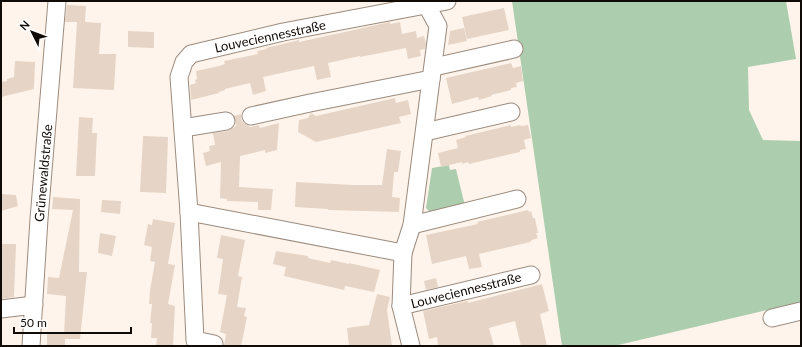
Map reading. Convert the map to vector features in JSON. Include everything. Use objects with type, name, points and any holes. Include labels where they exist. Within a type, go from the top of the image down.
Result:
[{"type":"street","name":"Grünewaldstraße","points":[[31,346],[39,219],[57,1]]},
{"type":"street","name":"Louveciennesstraße","points":[[214,344],[195,340],[189,212],[179,77],[184,62],[191,54],[283,32],[447,1]]},
{"type":"street","name":"Louveciennesstraße","points":[[411,346],[401,306],[403,253],[412,225],[438,26],[427,6]]},
{"type":"street","points":[[251,116],[433,73],[514,49]]},
{"type":"street","points":[[425,132],[511,112]]},
{"type":"street","points":[[183,128],[226,121]]},
{"type":"street","points":[[412,225],[517,199]]},
{"type":"street","points":[[189,212],[403,253]]},
{"type":"street","name":"Louveciennesstraße","points":[[401,306],[531,275]]},
{"type":"street","points":[[1,309],[34,305]]},
{"type":"street","points":[[772,318],[801,311]]},
{"type":"green space","points":[[512,1],[786,1],[796,59],[748,67],[749,110],[763,140],[801,141],[801,302],[614,346],[562,346]]},
{"type":"green space","points":[[449,165],[450,170],[456,169],[465,206],[432,214],[426,208],[432,168]]},
{"type":"building","points":[[67,5],[86,6],[85,22],[101,23],[99,54],[116,54],[114,90],[73,88],[77,22],[65,22]]},
{"type":"building","points":[[504,8],[509,30],[467,39],[462,17]]},
{"type":"building","points":[[390,22],[390,24],[400,22],[402,34],[416,31],[417,38],[424,36],[426,44],[425,49],[420,50],[421,56],[408,59],[406,48],[360,56],[328,63],[331,77],[317,80],[314,66],[263,77],[266,91],[253,95],[250,83],[191,100],[190,85],[196,83],[196,71],[225,64],[224,61],[258,54],[257,51],[267,49],[266,48]]},
{"type":"building","points":[[464,28],[467,41],[448,45],[450,31]]},
{"type":"building","points":[[128,31],[154,32],[154,48],[128,47]]},
{"type":"building","points":[[15,61],[35,62],[34,89],[1,97],[1,82],[7,81],[7,79],[14,77]]},
{"type":"building","points":[[511,63],[513,68],[521,66],[523,81],[516,83],[517,87],[479,100],[478,97],[452,104],[446,78]]},
{"type":"building","points":[[395,98],[396,103],[408,100],[411,114],[399,117],[401,123],[316,142],[298,132],[299,120],[308,118],[311,113],[316,116]]},
{"type":"building","points":[[241,114],[241,119],[243,122],[250,127],[259,125],[260,128],[279,123],[277,150],[265,153],[265,150],[240,156],[239,187],[273,189],[271,210],[258,210],[258,202],[227,201],[227,199],[220,198],[221,162],[206,166],[203,153],[210,151],[209,146],[215,145],[213,133],[228,131],[236,126],[234,116]]},
{"type":"building","points":[[79,117],[93,118],[92,133],[97,133],[95,176],[76,176]]},
{"type":"building","points":[[511,125],[511,127],[528,125],[531,138],[524,140],[526,149],[520,150],[520,152],[469,164],[468,162],[462,164],[462,162],[441,167],[438,153],[458,148],[456,140],[466,137],[465,136]]},
{"type":"building","points":[[143,136],[168,137],[166,193],[140,192]]},
{"type":"building","points":[[387,149],[401,151],[398,172],[394,172],[392,197],[400,198],[399,212],[328,210],[295,207],[296,182],[382,185]]},
{"type":"building","points":[[1,194],[16,195],[18,206],[1,211]]},
{"type":"building","points":[[53,197],[80,199],[79,272],[87,272],[80,339],[65,339],[65,346],[47,346],[47,333],[64,334],[66,296],[47,294],[48,277],[59,278],[73,210],[52,209]]},
{"type":"building","points":[[102,200],[121,201],[120,214],[101,212]]},
{"type":"building","points":[[528,210],[529,212],[531,211],[533,218],[535,218],[538,233],[536,233],[538,238],[530,242],[479,254],[482,267],[469,269],[466,256],[432,264],[426,235],[478,224],[477,222]]},
{"type":"building","points":[[153,219],[175,223],[168,264],[175,265],[168,304],[175,306],[173,346],[156,346],[157,338],[151,338],[152,323],[150,323],[152,304],[149,304],[155,262],[150,261],[152,247],[144,245],[148,224],[152,225]]},
{"type":"building","points":[[100,233],[116,236],[112,256],[98,253]]},
{"type":"building","points":[[221,235],[245,240],[238,276],[242,277],[237,307],[246,308],[244,316],[247,317],[241,346],[224,346],[226,334],[220,332],[227,295],[218,294],[223,259],[217,258]]},
{"type":"building","points":[[1,244],[16,244],[14,297],[1,299]]},
{"type":"building","points":[[276,251],[308,256],[308,258],[330,263],[331,260],[380,270],[374,292],[345,286],[344,290],[284,276],[286,267],[273,264]]},
{"type":"building","points":[[436,278],[438,287],[426,290],[424,281]]},
{"type":"building","points":[[542,284],[549,311],[540,314],[547,346],[521,346],[515,321],[489,328],[494,346],[438,346],[437,337],[429,339],[423,311],[468,301],[468,303]]},
{"type":"building","points":[[377,294],[390,297],[387,310],[392,346],[349,346],[347,328],[369,325]]}]
